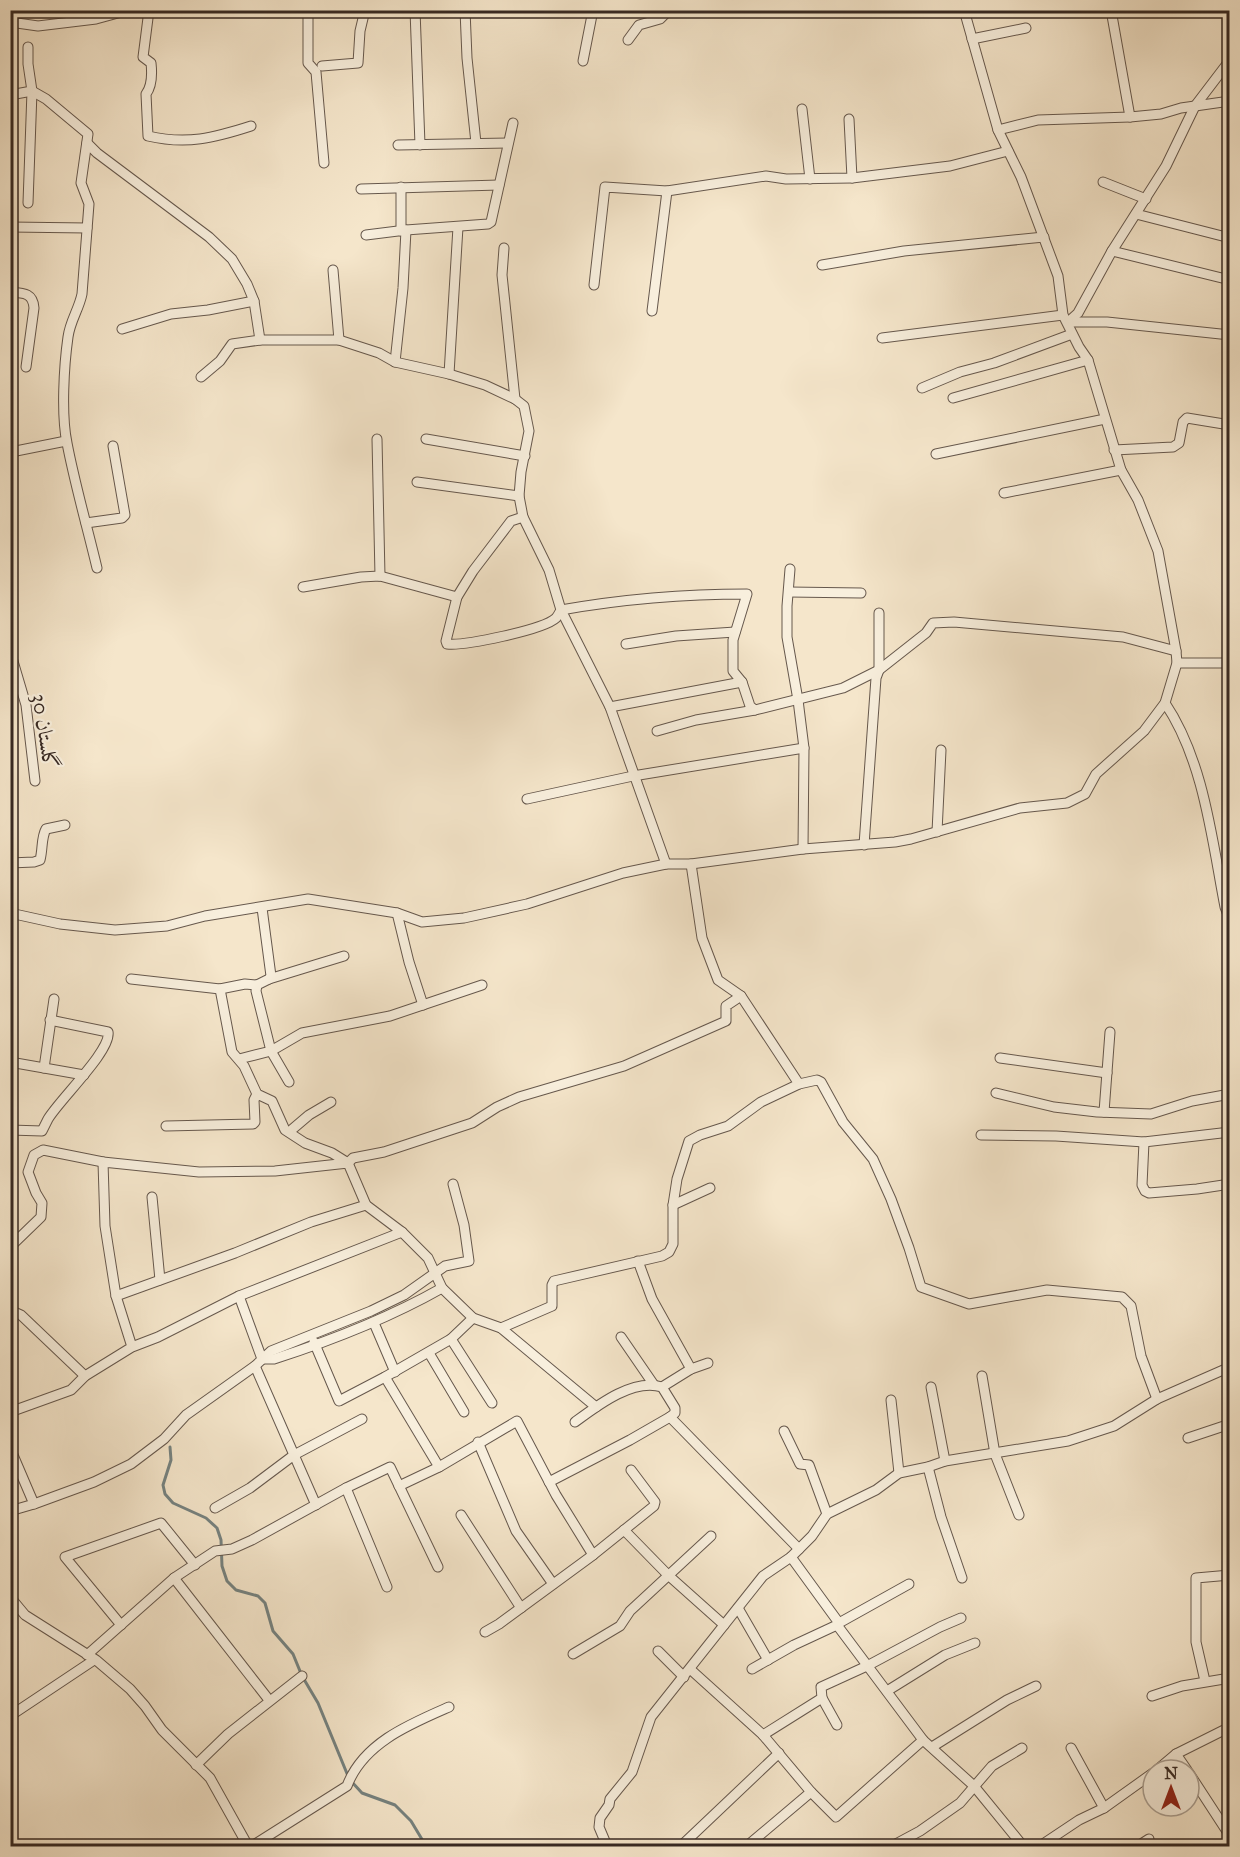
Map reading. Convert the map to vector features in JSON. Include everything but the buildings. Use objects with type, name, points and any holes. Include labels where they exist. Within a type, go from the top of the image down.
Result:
[{"type":"street","points":[[10,22],[38,26],[129,10]]},
{"type":"street","points":[[145,10],[148,18],[143,57],[151,63],[150,89],[146,94],[148,136],[184,140],[212,139],[251,126]]},
{"type":"street","points":[[295,10],[306,12],[308,16],[308,63],[316,72],[324,163]]},
{"type":"street","points":[[322,66],[358,63],[360,31],[365,10]]},
{"type":"street","points":[[415,10],[420,145]]},
{"type":"street","points":[[465,10],[467,58],[476,144]]},
{"type":"street","points":[[583,61],[593,10]]},
{"type":"street","points":[[628,40],[639,25],[660,19],[669,10]]},
{"type":"street","points":[[10,913],[60,924],[115,930],[167,926],[205,916],[308,899],[397,913],[422,922],[464,918],[527,904],[622,873],[666,864],[691,864],[803,849],[896,842],[1020,808],[1067,803],[1085,794],[1096,774],[1144,731],[1165,703],[1178,663],[1158,551],[1138,501],[1121,470],[1088,360],[1065,319],[1058,276],[1021,177],[998,130],[964,10]]},
{"type":"street","points":[[1111,10],[1130,117]]},
{"type":"street","points":[[972,39],[1026,28]]},
{"type":"street","points":[[28,47],[32,91],[28,203]]},
{"type":"street","points":[[1065,319],[1078,313],[1112,251],[1177,146],[1195,106],[1230,60]]},
{"type":"street","points":[[10,95],[32,91],[46,99],[88,134],[81,183],[89,204],[82,294],[80,304],[72,319],[68,338],[64,408],[66,441],[97,568]]},
{"type":"street","points":[[998,130],[1038,120],[1161,114],[1230,101]]},
{"type":"street","points":[[802,109],[810,179]]},
{"type":"street","points":[[849,119],[852,178]]},
{"type":"street","points":[[366,235],[491,222],[513,123]]},
{"type":"street","points":[[87,143],[97,153],[209,237],[232,259],[254,301],[260,340]]},
{"type":"street","points":[[398,145],[508,143]]},
{"type":"street","points":[[594,285],[605,187],[667,191],[766,176],[810,179],[852,178],[950,166],[1008,150]]},
{"type":"street","points":[[1104,182],[1146,199]]},
{"type":"street","points":[[361,189],[499,185]]},
{"type":"street","points":[[394,362],[403,288],[404,230],[401,187]]},
{"type":"street","points":[[652,311],[667,191]]},
{"type":"street","points":[[1136,214],[1230,238]]},
{"type":"street","points":[[10,227],[87,228]]},
{"type":"street","points":[[449,374],[458,227]]},
{"type":"street","points":[[822,265],[904,250],[1044,237]]},
{"type":"street","points":[[504,248],[502,275],[515,399]]},
{"type":"street","points":[[1112,251],[1230,280]]},
{"type":"street","points":[[333,270],[339,340]]},
{"type":"street","points":[[10,292],[30,296],[33,300],[34,309],[26,368]]},
{"type":"street","points":[[122,329],[171,314],[254,301]]},
{"type":"street","points":[[882,338],[1065,319],[1230,335]]},
{"type":"street","points":[[922,388],[960,372],[994,363],[1072,334]]},
{"type":"street","points":[[201,377],[220,361],[232,344],[260,340],[339,340],[380,353],[394,362],[449,374],[485,385],[515,399],[524,406],[529,431],[519,495],[523,517],[549,570],[561,610],[610,706],[666,864]]},
{"type":"street","points":[[953,398],[1088,360]]},
{"type":"street","points":[[1114,450],[1173,447],[1179,443],[1183,422],[1186,418],[1230,425]]},
{"type":"street","points":[[936,454],[1105,419]]},
{"type":"street","points":[[377,439],[380,576]]},
{"type":"street","points":[[426,439],[525,456]]},
{"type":"street","points":[[11,452],[66,441]]},
{"type":"street","points":[[86,523],[122,518],[124,515],[113,446]]},
{"type":"street","points":[[1004,493],[1121,470]]},
{"type":"street","points":[[417,482],[519,495]]},
{"type":"street","points":[[523,517],[511,521],[473,571],[457,597],[446,641],[449,645],[524,632],[555,619],[561,610],[690,594],[747,594],[735,632],[733,671],[742,682],[750,706],[755,710]]},
{"type":"street","points":[[790,569],[787,637],[804,748],[803,849]]},
{"type":"street","points":[[303,587],[380,576],[457,597]]},
{"type":"street","points":[[789,592],[861,593]]},
{"type":"street","points":[[864,845],[876,678],[879,670],[879,613]]},
{"type":"street","points":[[657,731],[696,720],[798,700],[843,687],[879,670],[926,633],[933,623],[954,622],[1123,637],[1176,651]]},
{"type":"street","points":[[626,644],[676,636],[735,632]]},
{"type":"street","name":"گلستان 30","points":[[10,651],[26,705],[35,781]]},
{"type":"street","points":[[1178,663],[1230,663]]},
{"type":"street","points":[[610,706],[742,682]]},
{"type":"street","points":[[1165,703],[1177,720],[1187,743],[1207,813],[1230,920]]},
{"type":"street","points":[[527,799],[633,776],[804,748]]},
{"type":"street","points":[[937,832],[941,750]]},
{"type":"street","points":[[10,863],[40,860],[43,849],[42,835],[46,829],[65,825]]},
{"type":"street","points":[[691,864],[702,938],[718,980],[741,996],[800,1084]]},
{"type":"street","points":[[262,908],[271,976],[269,979]]},
{"type":"street","points":[[397,913],[423,1005]]},
{"type":"street","points":[[131,978],[220,989],[245,984],[257,985],[269,979],[344,956]]},
{"type":"street","points":[[257,985],[256,991],[271,1051],[289,1082]]},
{"type":"street","points":[[239,1059],[271,1051],[302,1033],[390,1016],[482,985]]},
{"type":"street","points":[[220,989],[232,1052],[244,1066],[257,1094],[272,1101],[285,1130],[305,1143],[332,1153],[348,1163],[366,1205],[402,1232],[428,1258],[442,1288],[472,1318],[501,1328],[596,1407]]},
{"type":"street","points":[[10,1247],[41,1217],[42,1203],[28,1172],[34,1155],[38,1151],[43,1150],[103,1162],[199,1172],[275,1171],[348,1163],[352,1158],[384,1152],[472,1123],[497,1107],[519,1097],[624,1066],[726,1021],[726,1006],[741,996]]},
{"type":"street","points":[[44,1068],[54,999]]},
{"type":"street","points":[[10,1130],[42,1131],[48,1119],[84,1075],[108,1040],[108,1032],[51,1020]]},
{"type":"street","points":[[1104,1112],[1110,1032]]},
{"type":"street","points":[[1000,1058],[1107,1073]]},
{"type":"street","points":[[10,1062],[84,1075]]},
{"type":"street","points":[[501,1328],[552,1306],[554,1281],[662,1256],[669,1252],[673,1244],[673,1204],[676,1179],[689,1141],[728,1126],[761,1102],[813,1080],[821,1082],[843,1122],[873,1159],[906,1238],[921,1287],[969,1304],[1047,1290],[1122,1297],[1131,1306],[1141,1356],[1157,1399]]},
{"type":"street","points":[[996,1093],[1054,1107],[1151,1114],[1192,1101],[1230,1094]]},
{"type":"street","points":[[166,1126],[253,1124],[255,1122],[254,1100],[257,1094]]},
{"type":"street","points":[[289,1132],[309,1115],[331,1102]]},
{"type":"street","points":[[981,1135],[1056,1136],[1144,1142],[1230,1132]]},
{"type":"street","points":[[1144,1142],[1142,1185],[1145,1191],[1197,1189],[1230,1184]]},
{"type":"street","points":[[103,1162],[105,1226],[116,1296],[132,1347]]},
{"type":"street","points":[[10,1511],[94,1482],[131,1464],[164,1439],[186,1415],[271,1351],[404,1295],[445,1266],[470,1261],[453,1184]]},
{"type":"street","points":[[673,1204],[710,1188]]},
{"type":"street","points":[[152,1197],[160,1280]]},
{"type":"street","points":[[116,1296],[235,1253],[311,1222],[366,1205]]},
{"type":"street","points":[[10,1412],[72,1390],[86,1376],[132,1347],[158,1337],[239,1296],[402,1232]]},
{"type":"street","points":[[638,1262],[652,1299],[691,1369]]},
{"type":"street","points":[[258,1363],[316,1346],[375,1322],[409,1307],[442,1288]]},
{"type":"street","points":[[239,1296],[258,1363],[316,1505]]},
{"type":"street","points":[[10,1310],[21,1316],[86,1376]]},
{"type":"street","points":[[370,1311],[395,1372]]},
{"type":"street","points":[[311,1334],[338,1400],[429,1353],[451,1339],[472,1318]]},
{"type":"street","points":[[549,1482],[630,1440],[675,1413],[675,1408],[621,1336]]},
{"type":"street","points":[[451,1339],[492,1403]]},
{"type":"street","points":[[429,1353],[464,1412]]},
{"type":"street","points":[[575,1422],[596,1407],[625,1392],[647,1384],[658,1386],[708,1362]]},
{"type":"street","points":[[607,1846],[599,1827],[600,1818],[609,1805],[610,1799],[633,1772],[651,1717],[763,1576],[791,1557],[812,1536],[827,1514],[876,1490],[899,1473],[945,1461],[1077,1438],[1114,1426],[1157,1399],[1230,1367]]},
{"type":"street","points":[[982,1376],[995,1454],[1019,1515]]},
{"type":"street","points":[[386,1377],[438,1467]]},
{"type":"street","points":[[931,1387],[945,1461]]},
{"type":"street","points":[[891,1401],[899,1473]]},
{"type":"street","points":[[670,1417],[799,1549]]},
{"type":"street","points":[[215,1508],[250,1488],[294,1455],[362,1419]]},
{"type":"street","points":[[399,1486],[438,1467],[517,1421],[549,1482],[593,1555]]},
{"type":"street","points":[[1188,1438],[1230,1424]]},
{"type":"street","points":[[784,1431],[800,1464],[809,1465],[827,1514]]},
{"type":"street","points":[[478,1442],[516,1531],[553,1584]]},
{"type":"street","points":[[10,1448],[34,1504]]},
{"type":"street","points":[[10,1716],[91,1657],[121,1625],[174,1578],[220,1551],[252,1540],[346,1488],[390,1467],[438,1567]]},
{"type":"street","points":[[928,1467],[941,1517],[962,1578]]},
{"type":"street","points":[[485,1632],[593,1555],[655,1504],[631,1470]]},
{"type":"street","points":[[346,1488],[387,1587]]},
{"type":"street","points":[[462,1515],[521,1608]]},
{"type":"street","points":[[121,1625],[65,1557],[161,1523],[195,1565]]},
{"type":"street","points":[[624,1530],[668,1575],[724,1625]]},
{"type":"street","points":[[573,1654],[620,1626],[630,1611],[711,1536]]},
{"type":"street","points":[[791,1557],[867,1666],[924,1740],[974,1786],[1023,1846]]},
{"type":"street","points":[[1204,1681],[1196,1642],[1196,1578],[1230,1575]]},
{"type":"street","points":[[174,1578],[269,1700]]},
{"type":"street","points":[[753,1669],[909,1584]]},
{"type":"street","points":[[10,1597],[25,1615],[91,1657],[130,1689],[162,1730],[210,1778],[250,1846],[347,1786],[353,1771],[361,1761],[392,1736],[410,1724],[449,1707]]},
{"type":"street","points":[[738,1608],[768,1660]]},
{"type":"street","points":[[837,1725],[822,1698],[821,1687],[961,1618]]},
{"type":"street","points":[[887,1691],[945,1655],[975,1643]]},
{"type":"street","points":[[658,1651],[763,1735],[811,1792],[836,1817],[924,1740]]},
{"type":"street","points":[[196,1766],[228,1734],[302,1676]]},
{"type":"street","points":[[1152,1696],[1204,1681],[1228,1681]]},
{"type":"street","points":[[932,1746],[1007,1700],[1036,1686]]},
{"type":"street","points":[[763,1735],[822,1698]]},
{"type":"street","points":[[1171,1758],[1230,1727]]},
{"type":"street","points":[[892,1846],[920,1831],[960,1803],[992,1766],[1022,1748]]},
{"type":"street","points":[[1071,1748],[1104,1808]]},
{"type":"street","points":[[681,1846],[779,1753]]},
{"type":"street","points":[[1176,1754],[1179,1758]]},
{"type":"street","points":[[1040,1846],[1079,1820],[1104,1808],[1141,1782]]},
{"type":"street","points":[[747,1846],[811,1792]]},
{"type":"street","points":[[1201,1792],[1230,1836]]},
{"type":"street","points":[[1138,1846],[1149,1839]]},
{"type":"waterway","points":[[170,1447],[171,1460],[163,1485],[165,1494],[173,1503],[206,1518],[217,1528],[221,1540],[222,1566],[227,1581],[236,1590],[258,1596],[265,1603],[273,1631],[293,1654],[302,1676],[318,1703],[348,1776]]},
{"type":"waterway","points":[[351,1781],[362,1793],[395,1805],[411,1821],[426,1846]]}]
